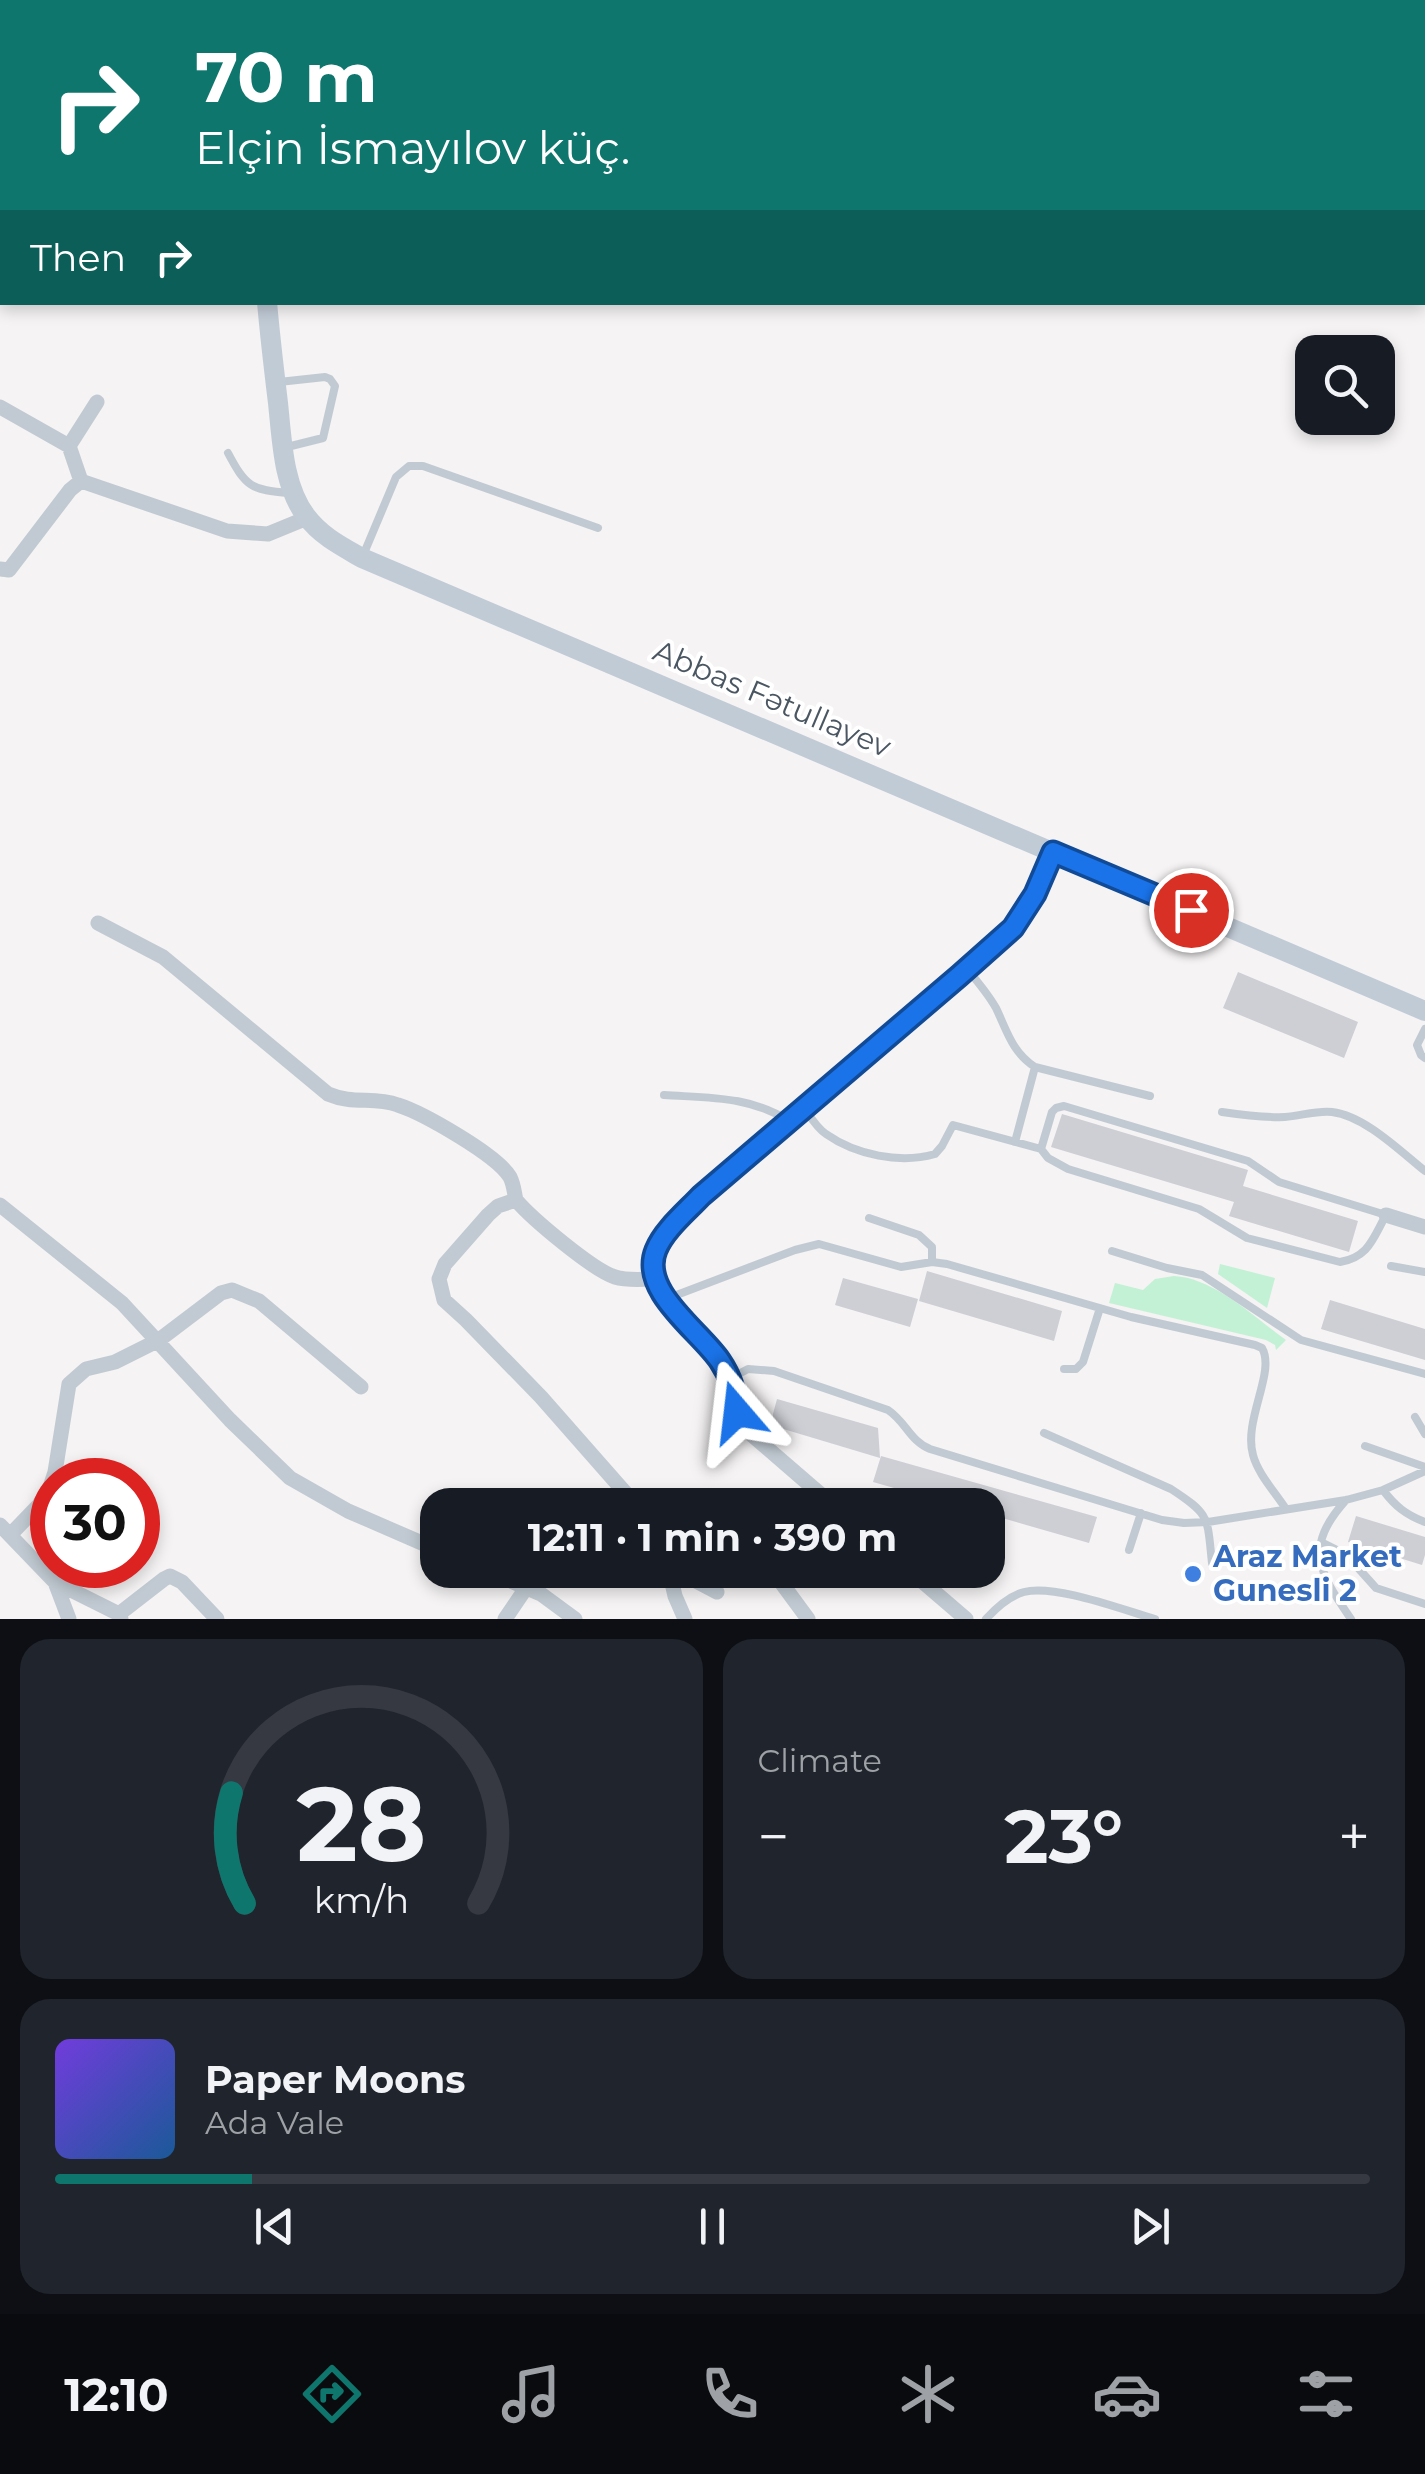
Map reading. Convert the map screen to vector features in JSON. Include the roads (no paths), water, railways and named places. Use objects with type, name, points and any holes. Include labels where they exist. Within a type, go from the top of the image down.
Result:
[{"type":"main road","name":"Abbas Fətullayev","points":[[266,305],[283,448],[294,494],[320,532],[362,558],[1425,1010]]},
{"type":"street","points":[[70,446],[97,402]]},
{"type":"street","points":[[0,407],[70,446],[81,482]]},
{"type":"street","points":[[81,482],[227,531],[268,534],[307,518]]},
{"type":"street","points":[[3,573],[70,490],[81,482]]},
{"type":"street","points":[[813,1488],[740,1422],[736,1393],[719,1358],[666,1299],[655,1279],[652,1260],[657,1246],[701,1196],[1013,928],[1035,894],[1053,852]]},
{"type":"street","points":[[98,923],[163,957],[328,1094],[346,1101],[376,1100],[400,1105],[472,1144],[508,1175],[516,1200],[529,1216],[604,1272],[625,1279],[655,1279]]},
{"type":"street","points":[[516,1200],[498,1206],[488,1215],[446,1264],[439,1279],[444,1300],[621,1488]]},
{"type":"street","points":[[0,1205],[122,1302],[230,1420],[290,1478],[348,1511],[420,1542]]},
{"type":"street","points":[[1386,1215],[1425,1227]]},
{"type":"street","points":[[30,1556],[5,1530],[39,1505],[50,1487],[69,1384],[86,1369],[114,1362],[159,1340],[220,1294],[232,1290],[259,1301],[360,1386]]},
{"type":"street","points":[[66,1588],[120,1617],[170,1576],[182,1582],[216,1619]]},
{"type":"street","points":[[57,1588],[69,1619]]},
{"type":"street","points":[[505,1619],[526,1588],[575,1619]]},
{"type":"street","points":[[673,1588],[684,1619]]},
{"type":"street","points":[[710,1588],[717,1592]]},
{"type":"street","points":[[785,1588],[808,1619]]},
{"type":"street","points":[[930,1588],[966,1619]]},
{"type":"lane","points":[[276,383],[325,378],[335,386],[323,438],[283,448]]},
{"type":"lane","points":[[228,452],[242,478],[256,488],[294,494]]},
{"type":"lane","points":[[362,558],[396,478],[409,466],[422,466],[598,528]]},
{"type":"lane","points":[[968,969],[989,996],[1012,1045],[1034,1067],[1150,1096]]},
{"type":"lane","points":[[1425,1029],[1418,1045],[1425,1058]]},
{"type":"lane","points":[[1015,1142],[1034,1067]]},
{"type":"lane","points":[[664,1094],[747,1102],[789,1121]]},
{"type":"lane","points":[[804,1108],[827,1136],[873,1155],[888,1158],[936,1154],[953,1125],[1041,1149],[1048,1158],[1068,1168],[1200,1208],[1246,1238],[1340,1262],[1355,1260],[1366,1251],[1386,1215],[1280,1182],[1248,1160],[1064,1106],[1052,1112],[1041,1149]]},
{"type":"lane","points":[[1222,1112],[1282,1117],[1332,1111],[1373,1130],[1425,1171]]},
{"type":"lane","points":[[870,1218],[919,1235],[932,1246],[932,1262]]},
{"type":"lane","points":[[666,1299],[819,1244],[902,1266],[947,1264],[1100,1308],[1262,1348],[1267,1360],[1250,1443],[1259,1469],[1286,1509]]},
{"type":"lane","points":[[1112,1251],[1202,1275],[1301,1340],[1425,1374]]},
{"type":"lane","points":[[1390,1266],[1425,1272]]},
{"type":"lane","points":[[1064,1369],[1076,1370],[1083,1362],[1100,1308]]},
{"type":"lane","points":[[730,1378],[748,1368],[774,1372],[888,1410],[901,1418],[914,1438],[930,1450],[1184,1523],[1346,1500],[1383,1490],[1425,1469]]},
{"type":"lane","points":[[1415,1418],[1425,1434]]},
{"type":"lane","points":[[1044,1432],[1170,1489],[1201,1511],[1208,1522],[1212,1563]]},
{"type":"lane","points":[[1365,1446],[1425,1469]]},
{"type":"lane","points":[[1383,1490],[1396,1506],[1425,1522]]},
{"type":"lane","points":[[1346,1500],[1326,1526],[1319,1558],[1330,1588],[1351,1619]]},
{"type":"lane","points":[[1129,1550],[1141,1513]]},
{"type":"lane","points":[[1321,1542],[1350,1559],[1376,1588],[1425,1604]]},
{"type":"lane","points":[[986,1619],[1009,1598],[1041,1590],[1155,1619]]},
{"type":"place","name":"Araz Market Gunesli 2","points":[[1193,1574]]}]
